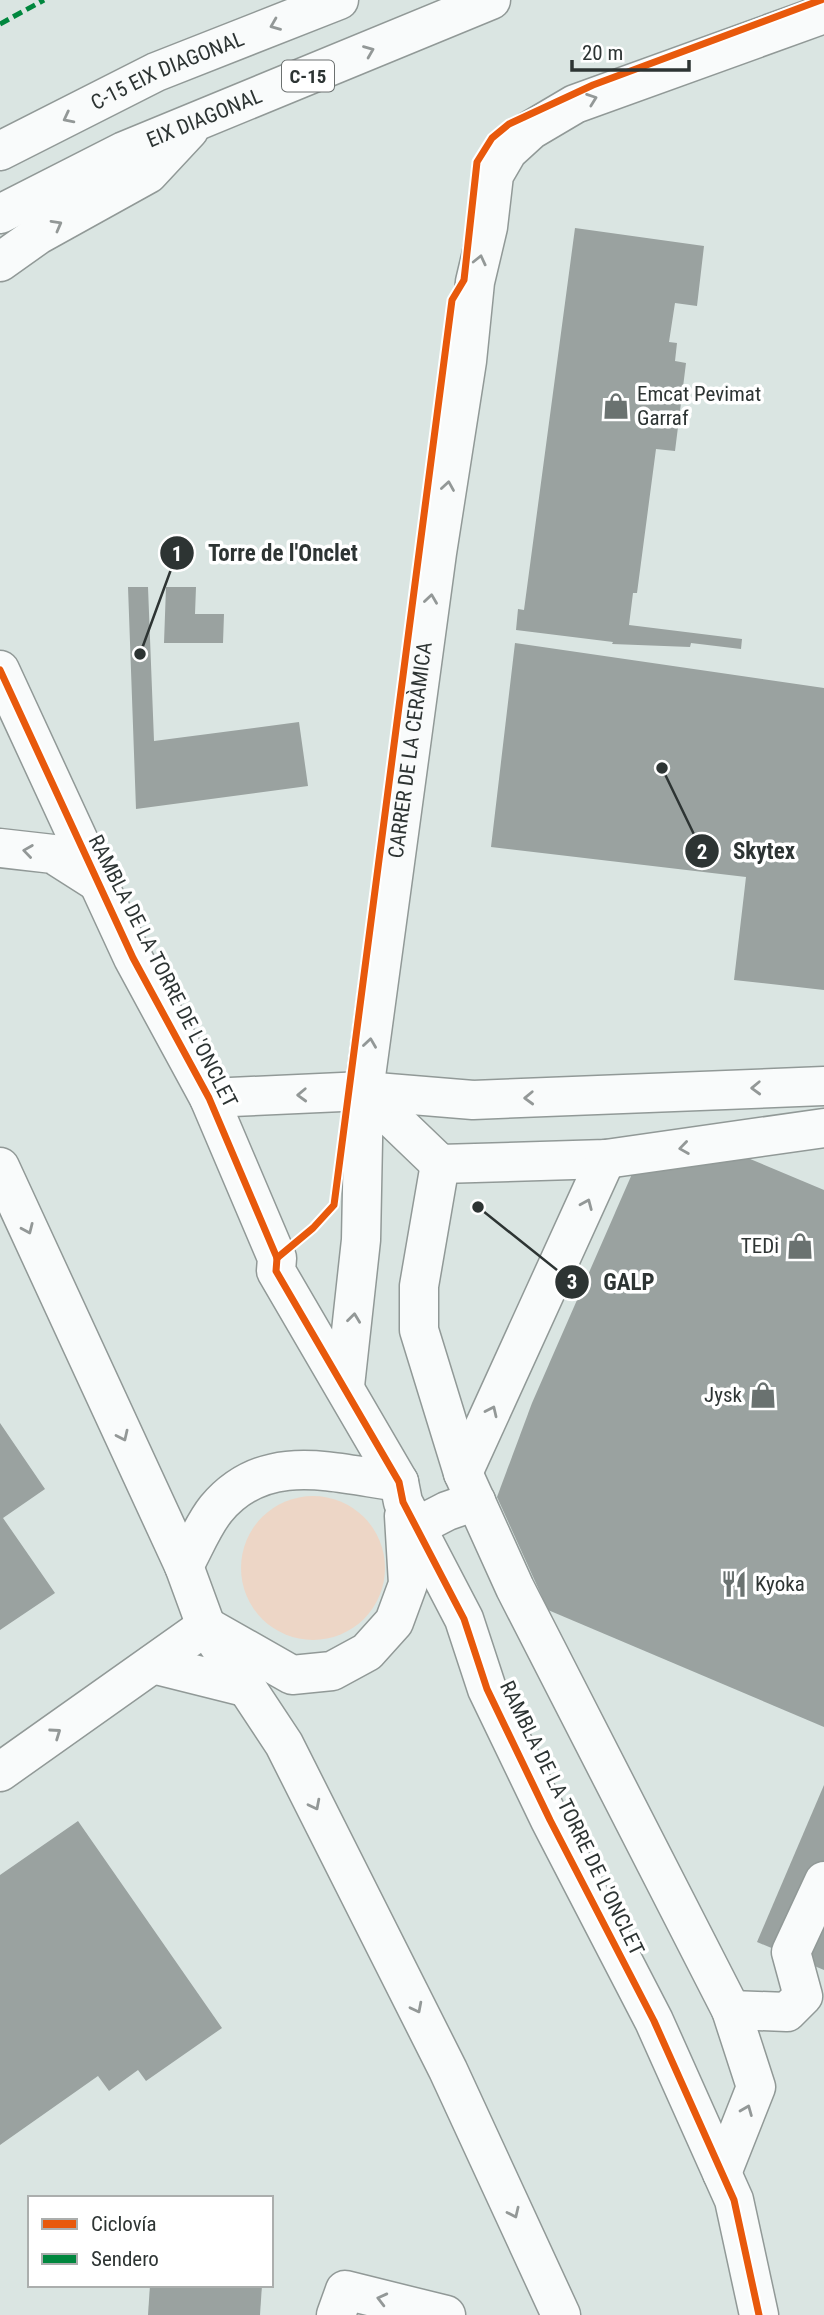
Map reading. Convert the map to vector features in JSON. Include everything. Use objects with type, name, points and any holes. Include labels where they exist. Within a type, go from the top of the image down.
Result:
[{"type":"main road","name":"C-15 EIX DIAGONAL","points":[[0,151],[156,72],[339,0]]},
{"type":"main road","name":"EIX DIAGONAL","points":[[0,214],[124,151],[491,0]]},
{"type":"main road","name":"CARRER DE LA CERÀMICA","points":[[345,1386],[361,1240],[364,1091],[467,361],[475,282],[488,227],[494,174],[508,151],[531,130],[575,104],[824,14]]},
{"type":"main road","points":[[0,262],[38,235],[148,174],[197,121]]},
{"type":"main road","name":"RAMBLA DE LA TORRE DE L'ONCLET","points":[[0,670],[133,958],[209,1098],[276,1258],[276,1272],[332,1372],[345,1386],[406,1504],[464,1619],[487,1689],[550,1820],[654,2021],[734,2200],[759,2315]]},
{"type":"main road","name":"RAMBLA DE LA TORRE DE L'ONCLET","points":[[0,848],[53,854],[97,882]]},
{"type":"main road","points":[[209,1098],[364,1091],[473,1100],[824,1086]]},
{"type":"main road","points":[[364,1091],[440,1164],[606,1159],[824,1128]]},
{"type":"main road","points":[[184,1566],[215,1510],[236,1489],[262,1475],[290,1468],[406,1504],[447,1511],[470,1487],[606,1159]]},
{"type":"main road","points":[[440,1164],[417,1307],[419,1330],[470,1487],[515,1588],[731,2010],[756,2087],[722,2173]]},
{"type":"main road","points":[[0,1167],[184,1566],[206,1626],[244,1688],[284,1744],[448,2070],[561,2315]]},
{"type":"main road","points":[[206,1626],[292,1675],[332,1671],[367,1652],[394,1622],[408,1584],[406,1504]]},
{"type":"main road","points":[[0,1772],[206,1626]]},
{"type":"main road","points":[[153,1664],[244,1688]]},
{"type":"main road","points":[[731,2010],[787,2012],[803,1996],[791,1952],[810,1946],[824,1883]]},
{"type":"main road","points":[[336,2315],[345,2290],[446,2315]]},
{"type":"shaded area","points":[[313,1496],[340,1502],[364,1517],[379,1541],[385,1568],[379,1595],[364,1619],[340,1634],[313,1640],[286,1634],[262,1619],[247,1595],[241,1568],[247,1541],[262,1517],[286,1502]]},
{"type":"building","name":"Emcat Pevimat Garraf","points":[[575,228],[704,246],[697,306],[675,303],[669,342],[677,343],[675,361],[686,363],[675,451],[656,449],[637,593],[633,593],[629,625],[742,639],[741,649],[691,643],[690,647],[612,644],[613,642],[516,630],[518,609],[524,610]]},
{"type":"building","points":[[128,587],[148,587],[154,741],[299,722],[308,786],[136,809]]},
{"type":"building","points":[[166,587],[196,587],[195,614],[224,614],[223,643],[164,643]]},
{"type":"building","points":[[515,643],[824,688],[824,990],[734,980],[746,877],[491,847]]},
{"type":"building","points":[[743,1156],[824,1190],[824,1727],[548,1610],[497,1497],[532,1403],[632,1174]]},
{"type":"building","points":[[0,1423],[45,1489],[3,1518],[55,1593],[0,1630]]},
{"type":"building","points":[[824,1785],[824,1970],[757,1942]]},
{"type":"building","points":[[78,1821],[222,2028],[146,2081],[138,2070],[109,2091],[98,2076],[0,2145],[0,1875]]},
{"type":"building","points":[[150,2287],[262,2287],[260,2315],[148,2315]]},
{"type":"marked path","points":[[0,24],[44,0]]},
{"type":"cycle path","points":[[277,1258],[313,1228],[334,1205],[452,300],[464,280],[477,162],[492,138],[509,124],[593,85],[821,0]]},
{"type":"cycle path","points":[[0,670],[133,958],[209,1098],[277,1258],[276,1271],[399,1482],[403,1502],[464,1619],[487,1689],[550,1820],[654,2021],[734,2200],[759,2315]]},
{"type":"place","name":"Emcat Pevimat Garraf","points":[[616,406]]},
{"type":"place","name":"Torre de l'Onclet","points":[[140,654]]},
{"type":"place","name":"Skytex","points":[[662,768]]},
{"type":"place","name":"GALP","points":[[478,1207]]},
{"type":"place","name":"TEDi","points":[[800,1246]]},
{"type":"place","name":"Jysk","points":[[763,1395]]},
{"type":"place","name":"Kyoka","points":[[734,1584]]}]
